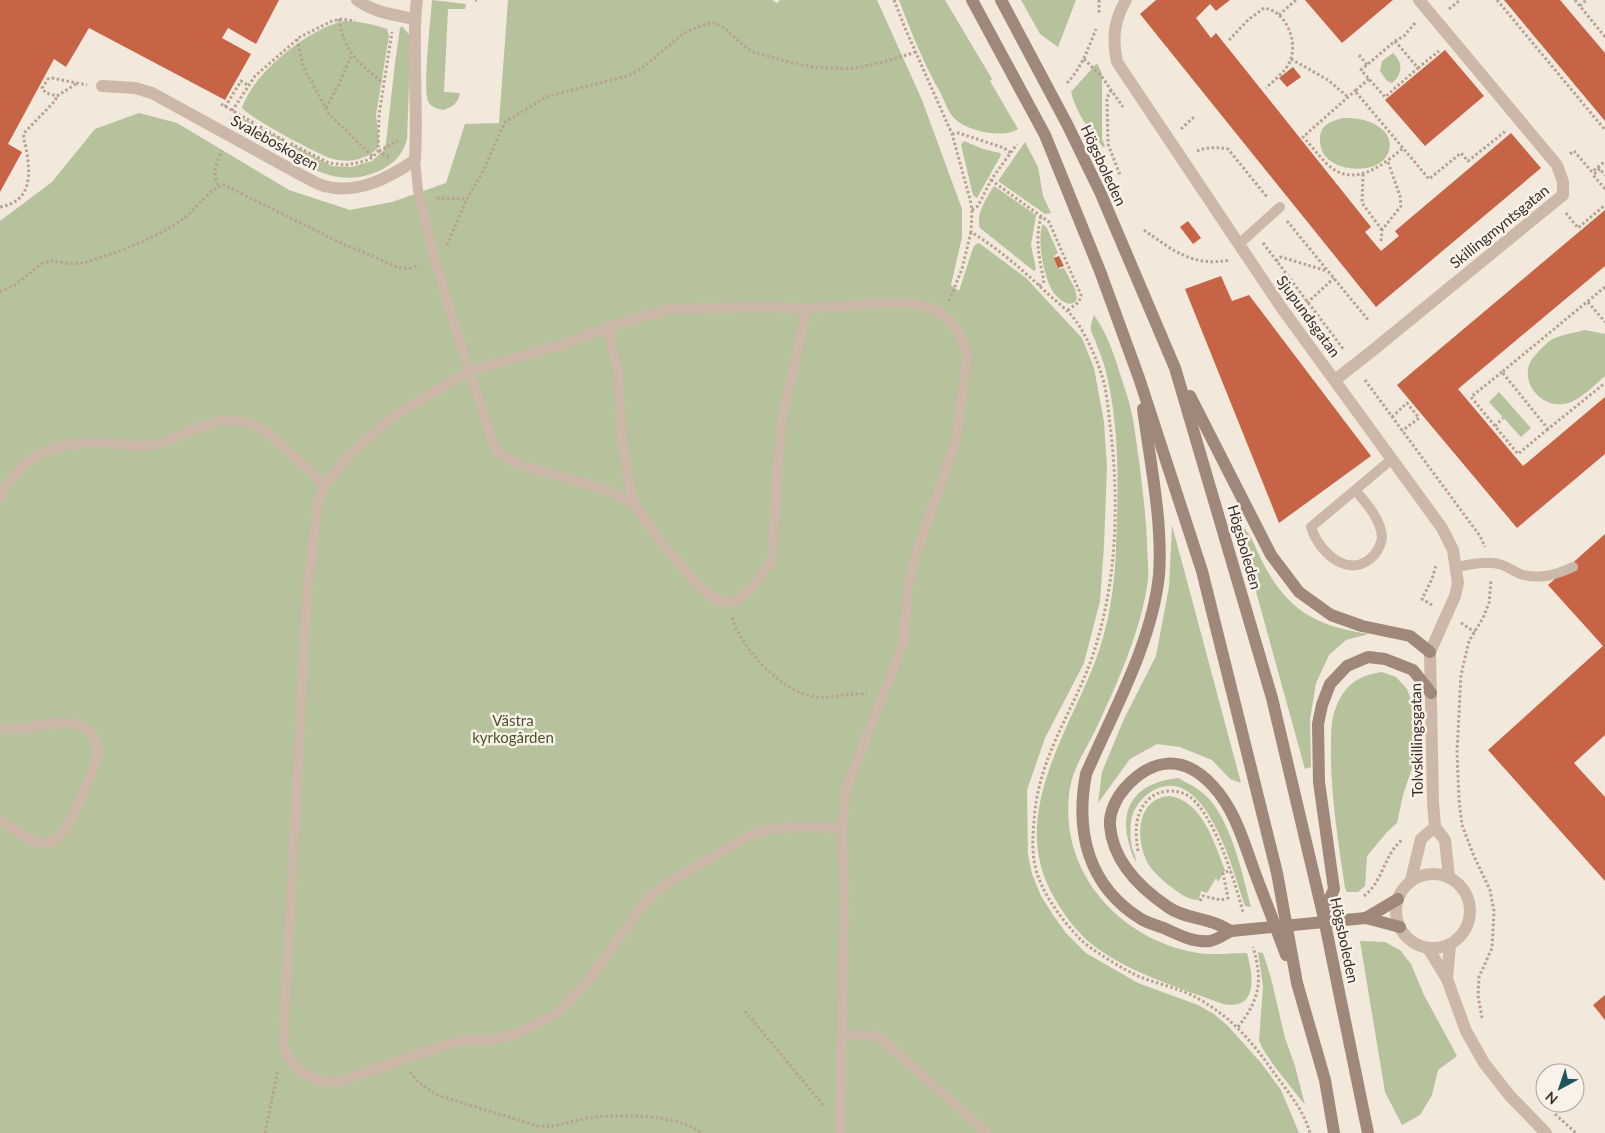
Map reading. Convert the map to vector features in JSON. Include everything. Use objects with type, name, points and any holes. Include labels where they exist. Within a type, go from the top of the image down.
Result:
[{"type":"main road","name":"Högsboleden","points":[[1001,0],[1067,124],[1101,194],[1176,368],[1272,698],[1324,914],[1368,1133]]},
{"type":"main road","points":[[972,1],[1045,136],[1100,271],[1139,378],[1205,581],[1278,873],[1297,983]]},
{"type":"main road","points":[[1176,368],[1271,555],[1299,592],[1332,615],[1362,626],[1410,636],[1430,652]]},
{"type":"main road","points":[[1139,378],[1160,544],[1158,576],[1151,612],[1139,656],[1086,774],[1083,792],[1083,822],[1086,846],[1096,873],[1109,891],[1123,905],[1142,919],[1193,940],[1211,941],[1231,931],[1366,918],[1400,927]]},
{"type":"main road","points":[[1324,914],[1334,889],[1319,782],[1318,724],[1322,705],[1330,684],[1347,666],[1368,657],[1385,659],[1413,670],[1431,693]]},
{"type":"main road","points":[[1231,931],[1213,923],[1185,916],[1169,908],[1148,892],[1120,860],[1110,825],[1111,813],[1121,793],[1135,777],[1144,771],[1160,764],[1187,767],[1203,777],[1220,794],[1227,805],[1243,840],[1297,983],[1325,1080],[1334,1133]]},
{"type":"main road","points":[[1366,918],[1398,899]]},
{"type":"street","points":[[357,0],[375,11],[415,19]]},
{"type":"street","points":[[415,160],[417,120],[415,95],[415,19],[417,0]]},
{"type":"street","name":"Sjupundsgatan","points":[[1126,0],[1120,10],[1115,26],[1113,44],[1117,62],[1281,307],[1442,528],[1453,550],[1458,583],[1455,596],[1430,652]]},
{"type":"street","name":"Skillingmyntsgatan","points":[[1335,380],[1563,195],[1564,182],[1557,165],[1419,0]]},
{"type":"street","name":"Svaleboskogen","points":[[102,86],[135,88],[152,93],[324,186],[357,187],[379,181],[401,170],[415,160]]},
{"type":"street","name":"Tolvskillingsgatan","points":[[1430,652],[1435,827],[1445,840],[1449,877]]},
{"type":"street","points":[[1412,880],[1421,839],[1435,827]]},
{"type":"street","points":[[1430,873],[1449,877],[1465,891],[1470,902],[1471,910],[1467,928],[1460,938],[1450,945],[1439,948],[1428,948],[1411,941],[1400,927],[1396,912],[1398,899],[1403,888],[1419,876],[1430,873]]},
{"type":"street","points":[[1447,979],[1450,945]]},
{"type":"street","points":[[1428,948],[1447,979],[1466,1031],[1484,1063],[1502,1087],[1546,1133]]},
{"type":"lane","points":[[415,160],[419,197],[435,261],[468,371],[480,399],[492,442],[499,453],[517,464],[604,489],[633,502]]},
{"type":"lane","points":[[1239,244],[1279,209]]},
{"type":"lane","points":[[839,1129],[844,898],[842,828],[846,790],[903,644],[908,586],[914,558],[956,441],[966,370],[966,348],[952,323],[942,314],[930,308],[913,304],[875,304],[807,309],[769,307],[669,309],[608,327],[567,343],[468,371],[390,418],[350,455],[324,485],[318,501],[307,594],[283,1047],[298,1070],[317,1080],[329,1082],[340,1080],[445,1044],[464,1040],[490,1040],[516,1033],[557,1013],[589,980],[646,901],[693,867],[750,835],[768,830],[799,826],[842,828]]},
{"type":"lane","points":[[608,327],[618,373],[622,441],[633,502],[662,543],[697,584],[712,597],[728,603],[737,600],[749,591],[772,561],[778,457],[783,415],[807,309]]},
{"type":"lane","points":[[0,498],[26,462],[35,456],[60,446],[109,443],[134,446],[154,445],[198,428],[232,420],[249,423],[263,430],[324,485]]},
{"type":"lane","points":[[1355,490],[1372,511],[1380,527],[1382,539],[1378,550],[1363,564],[1341,564],[1330,556],[1313,534],[1311,527],[1355,490],[1392,459]]},
{"type":"lane","points":[[1457,567],[1475,563],[1501,564],[1519,573],[1534,577],[1552,576],[1573,567]]},
{"type":"lane","points":[[0,728],[23,728],[62,723],[84,726],[92,735],[98,753],[94,769],[72,816],[65,829],[54,841],[49,843],[36,842],[0,820]]},
{"type":"lane","points":[[841,1034],[876,1036],[883,1040],[987,1133]]},
{"type":"path","points":[[894,0],[952,134],[972,210],[971,232],[962,269],[950,300],[942,314]]},
{"type":"path","points":[[1099,0],[1099,17]]},
{"type":"path","points":[[1279,15],[1296,0]]},
{"type":"path","points":[[1454,5],[1460,0]]},
{"type":"path","points":[[1497,0],[1605,130]]},
{"type":"path","points":[[1575,0],[1605,37]]},
{"type":"path","points":[[1580,6],[1586,0]]},
{"type":"path","points":[[1230,40],[1248,20],[1264,8],[1274,11],[1279,15],[1292,36],[1291,59],[1288,66],[1266,88]]},
{"type":"path","points":[[378,151],[379,114],[394,16]]},
{"type":"path","points":[[339,19],[343,39],[352,54],[383,84]]},
{"type":"path","points":[[232,111],[255,76],[297,39],[320,26],[339,19],[362,21]]},
{"type":"path","points":[[1416,20],[1413,27],[1404,36],[1395,41],[1361,70],[1385,97],[1444,46]]},
{"type":"path","points":[[0,292],[15,285],[41,264],[50,261],[74,264],[84,263],[142,242],[186,217],[218,185],[224,185],[343,244],[398,267],[408,268],[435,261],[450,240],[466,199],[482,171],[505,122],[546,97],[626,76],[641,69],[684,33],[715,23],[723,27],[742,44],[762,55],[814,67],[850,69],[884,62],[916,52]]},
{"type":"path","points":[[1067,84],[1077,73],[1084,60],[1098,24]]},
{"type":"path","points":[[297,39],[303,66],[329,114],[373,157]]},
{"type":"path","points":[[1395,41],[1418,68]]},
{"type":"path","points":[[326,108],[352,54]]},
{"type":"path","points":[[1358,55],[1367,65]]},
{"type":"path","points":[[1291,59],[1328,80],[1348,97]]},
{"type":"path","points":[[0,207],[18,201],[26,191],[28,166],[24,133],[55,101],[57,96],[76,84],[56,78],[48,79],[42,88],[43,91],[51,96],[57,96]]},
{"type":"path","points":[[1369,79],[1303,137],[1328,165],[1343,173],[1363,174],[1374,170],[1403,148]]},
{"type":"path","points":[[226,107],[241,81],[248,85]]},
{"type":"path","points":[[1357,89],[1355,91],[1429,179],[1461,153],[1468,161],[1506,130],[1502,125]]},
{"type":"path","points":[[1111,90],[1107,98],[1108,144],[1120,175]]},
{"type":"path","points":[[221,104],[328,162],[346,165],[373,157],[378,151],[400,139]]},
{"type":"path","points":[[1180,129],[1195,116]]},
{"type":"path","points":[[952,134],[959,133],[1004,148],[1011,153]]},
{"type":"path","points":[[218,185],[214,177],[216,166],[231,136]]},
{"type":"path","points":[[972,210],[978,206],[991,180],[1017,144]]},
{"type":"path","points":[[1196,152],[1205,148],[1228,149],[1369,321]]},
{"type":"path","points":[[1381,241],[1382,230],[1400,206],[1400,196],[1387,162]]},
{"type":"path","points":[[1605,162],[1593,175],[1605,189]]},
{"type":"path","points":[[1586,165],[1592,172],[1599,168]]},
{"type":"path","points":[[1599,168],[1605,175]]},
{"type":"path","points":[[1363,174],[1362,203],[1382,230]]},
{"type":"path","points":[[991,180],[1049,222],[1056,233],[1079,286],[1081,295],[1079,302],[1068,310]]},
{"type":"path","points":[[419,197],[466,199]]},
{"type":"path","points":[[1578,228],[1605,205]]},
{"type":"path","points":[[1039,286],[1044,281],[1037,246],[1037,230],[1041,216]]},
{"type":"path","points":[[1144,230],[1185,258],[1214,263],[1236,259]]},
{"type":"path","points":[[971,232],[990,244],[1068,310],[1086,339],[1102,377],[1114,452],[1112,565],[1100,633],[1091,658],[1048,755],[1040,778],[1035,804],[1034,862],[1042,884],[1058,912],[1083,942],[1132,973],[1195,996],[1218,1010],[1238,1027],[1256,1047],[1284,1086],[1307,1122],[1310,1133]]},
{"type":"path","points":[[1276,261],[1281,257],[1288,258],[1327,271]]},
{"type":"path","points":[[1307,303],[1334,278]]},
{"type":"path","points":[[1605,287],[1471,397],[1518,454],[1605,383]]},
{"type":"path","points":[[1588,302],[1605,322]]},
{"type":"path","points":[[1502,372],[1548,429]]},
{"type":"path","points":[[1392,417],[1408,403],[1419,418],[1402,431]]},
{"type":"path","points":[[1495,426],[1503,418]]},
{"type":"path","points":[[1437,563],[1432,579],[1422,599],[1475,632]]},
{"type":"path","points":[[728,603],[735,626],[749,648],[763,665],[786,685],[806,695],[822,698],[849,693],[865,694]]},
{"type":"path","points":[[1142,858],[1138,852],[1135,830],[1138,816],[1145,802],[1154,794],[1162,792],[1177,791],[1190,798],[1202,811],[1231,870],[1244,914]]},
{"type":"path","points":[[1203,896],[1221,900],[1228,898],[1223,873],[1231,870]]},
{"type":"path","points":[[1238,1027],[1255,1003],[1258,989],[1259,967],[1251,940]]},
{"type":"path","points":[[745,1011],[839,1129]]},
{"type":"path","points":[[265,1133],[270,1101],[283,1047]]},
{"type":"path","points":[[401,1060],[418,1082],[437,1095],[538,1126],[552,1127],[598,1116],[635,1116],[686,1124],[694,1127],[701,1133]]},
{"type":"green space","points":[[432,0],[466,4],[465,9],[448,9],[444,92],[460,93],[454,104],[443,110],[435,108],[430,104],[427,96],[426,85]]},
{"type":"green space","name":"Västra kyrkogården","points":[[508,0],[772,0],[777,3],[780,0],[877,0],[922,100],[962,209],[962,237],[951,285],[959,291],[973,248],[979,243],[1026,278],[1082,338],[1094,368],[1104,422],[1107,467],[1100,601],[1084,663],[1045,738],[1027,790],[1028,854],[1032,874],[1041,896],[1053,915],[1066,933],[1086,953],[1138,983],[1198,1005],[1214,1014],[1228,1026],[1262,1064],[1281,1090],[1299,1133],[0,1133],[0,221],[52,182],[95,129],[139,113],[177,123],[289,190],[350,210],[392,202],[446,183],[465,124],[499,123]]},
{"type":"green space","points":[[899,0],[945,0],[992,79],[990,81],[1018,129],[1003,133],[985,132],[967,127],[954,118],[948,110],[923,60]]},
{"type":"green space","points":[[1021,0],[1076,0],[1058,47],[1040,34]]},
{"type":"green space","points":[[344,21],[360,22],[382,27],[387,29],[389,36],[376,115],[379,142],[377,149],[362,158],[345,161],[325,156],[301,144],[271,128],[242,108],[257,81],[284,54],[315,33],[330,25]]},
{"type":"green space","points":[[402,26],[411,37],[407,139],[401,154],[381,170],[366,176],[351,178],[325,174],[312,169],[229,123],[232,116],[240,117],[332,166],[351,167],[372,161],[383,151],[386,143],[395,63],[400,28]]},
{"type":"green space","points":[[1393,53],[1399,60],[1400,72],[1392,83],[1387,81],[1380,71],[1382,61]]},
{"type":"green space","points":[[1096,64],[1102,74],[1102,139],[1105,146],[1103,147],[1088,128],[1073,100],[1071,92]]},
{"type":"green space","points":[[1342,118],[1357,119],[1375,124],[1384,132],[1390,142],[1390,148],[1380,163],[1366,168],[1348,168],[1332,162],[1326,156],[1320,140],[1322,131],[1329,123]]},
{"type":"green space","points":[[964,141],[983,149],[1000,153],[1001,155],[977,198],[973,195],[961,145]]},
{"type":"green space","points":[[1025,142],[1038,167],[1043,196],[1051,213],[1045,214],[998,181]]},
{"type":"green space","points":[[994,186],[1036,215],[1031,245],[1036,269],[1034,271],[980,228],[980,212]]},
{"type":"green space","points":[[1043,224],[1047,228],[1058,253],[1054,256],[1059,269],[1064,268],[1075,289],[1077,298],[1075,302],[1070,304],[1062,301],[1055,295],[1046,276],[1040,238]]},
{"type":"green space","points":[[1094,315],[1114,355],[1132,416],[1145,511],[1148,580],[1140,619],[1127,657],[1112,695],[1077,766],[1070,788],[1068,817],[1073,845],[1083,871],[1098,894],[1117,915],[1139,931],[1165,944],[1193,952],[1213,954],[1247,953],[1251,971],[1251,989],[1248,997],[1243,1002],[1235,1005],[1223,1004],[1157,980],[1124,965],[1094,946],[1077,930],[1063,912],[1042,869],[1037,839],[1039,809],[1046,779],[1100,648],[1108,620],[1114,576],[1117,505],[1115,422],[1107,377],[1091,331]]},
{"type":"green space","points":[[1585,330],[1605,334],[1605,376],[1578,399],[1568,403],[1552,403],[1544,400],[1532,389],[1529,382],[1528,374],[1531,360],[1552,339]]},
{"type":"green space","points":[[1499,392],[1531,428],[1521,437],[1489,402]]},
{"type":"green space","points":[[1237,523],[1251,538],[1270,575],[1291,602],[1317,620],[1350,631],[1369,634],[1346,640],[1329,655],[1316,683],[1310,719],[1311,767],[1305,769]]},
{"type":"green space","points":[[1172,525],[1241,783],[1230,779],[1212,760],[1180,747],[1157,744],[1130,759],[1098,803],[1102,772],[1124,719],[1156,656],[1169,587]]},
{"type":"green space","points":[[1382,672],[1396,677],[1407,689],[1413,705],[1415,759],[1403,795],[1397,823],[1367,856],[1365,886],[1358,892],[1347,892],[1333,798],[1331,762],[1332,722],[1339,701],[1352,683],[1365,676]]},
{"type":"green space","points":[[1178,778],[1204,794],[1221,817],[1234,847],[1251,907],[1245,906],[1234,871],[1216,827],[1204,807],[1190,793],[1174,786],[1156,789],[1143,798],[1136,807],[1130,828],[1131,845],[1136,862],[1131,851],[1126,826],[1130,804],[1144,789],[1165,780]]},
{"type":"green space","points":[[1169,796],[1191,806],[1199,814],[1206,825],[1225,870],[1218,882],[1216,878],[1207,893],[1201,891],[1199,900],[1185,896],[1160,878],[1151,868],[1142,847],[1140,836],[1144,814],[1149,805],[1158,799]]},
{"type":"green space","points":[[1360,941],[1385,942],[1400,950],[1411,964],[1424,995],[1457,1056],[1438,1070],[1432,1095],[1420,1115],[1402,1125],[1385,1092]]},
{"type":"green space","points":[[1258,952],[1263,953],[1271,978],[1285,1038],[1295,1066],[1305,1105],[1275,1067],[1259,1041],[1263,986]]},
{"type":"building","points":[[0,0],[279,0],[256,44],[228,28],[222,38],[251,54],[225,100],[89,28],[66,67],[54,59],[8,144],[22,152],[0,192]]},
{"type":"building","points":[[1156,0],[1230,0],[1216,11],[1210,4],[1196,18],[1211,38],[1216,33],[1371,227],[1365,232],[1381,251],[1399,236],[1395,231],[1511,133],[1541,168],[1376,307],[1140,14]]},
{"type":"building","points":[[1305,0],[1393,0],[1342,43]]},
{"type":"building","points":[[1504,0],[1560,0],[1605,53],[1605,121]]},
{"type":"building","points":[[1445,50],[1484,96],[1425,146],[1385,100]]},
{"type":"building","points":[[1293,67],[1301,77],[1287,87],[1279,78]]},
{"type":"building","points":[[1605,210],[1605,266],[1458,389],[1523,466],[1605,397],[1605,454],[1517,528],[1397,385]]},
{"type":"building","points":[[1188,221],[1201,238],[1193,244],[1180,227]]},
{"type":"building","points":[[1059,256],[1064,266],[1058,268],[1054,258]]},
{"type":"building","points":[[1221,276],[1232,301],[1249,295],[1371,456],[1279,523],[1185,289]]},
{"type":"building","points":[[1605,534],[1605,735],[1574,763],[1605,797],[1605,881],[1488,750],[1603,646],[1548,585]]},
{"type":"building","points":[[1605,995],[1605,1020],[1593,1005]]}]
